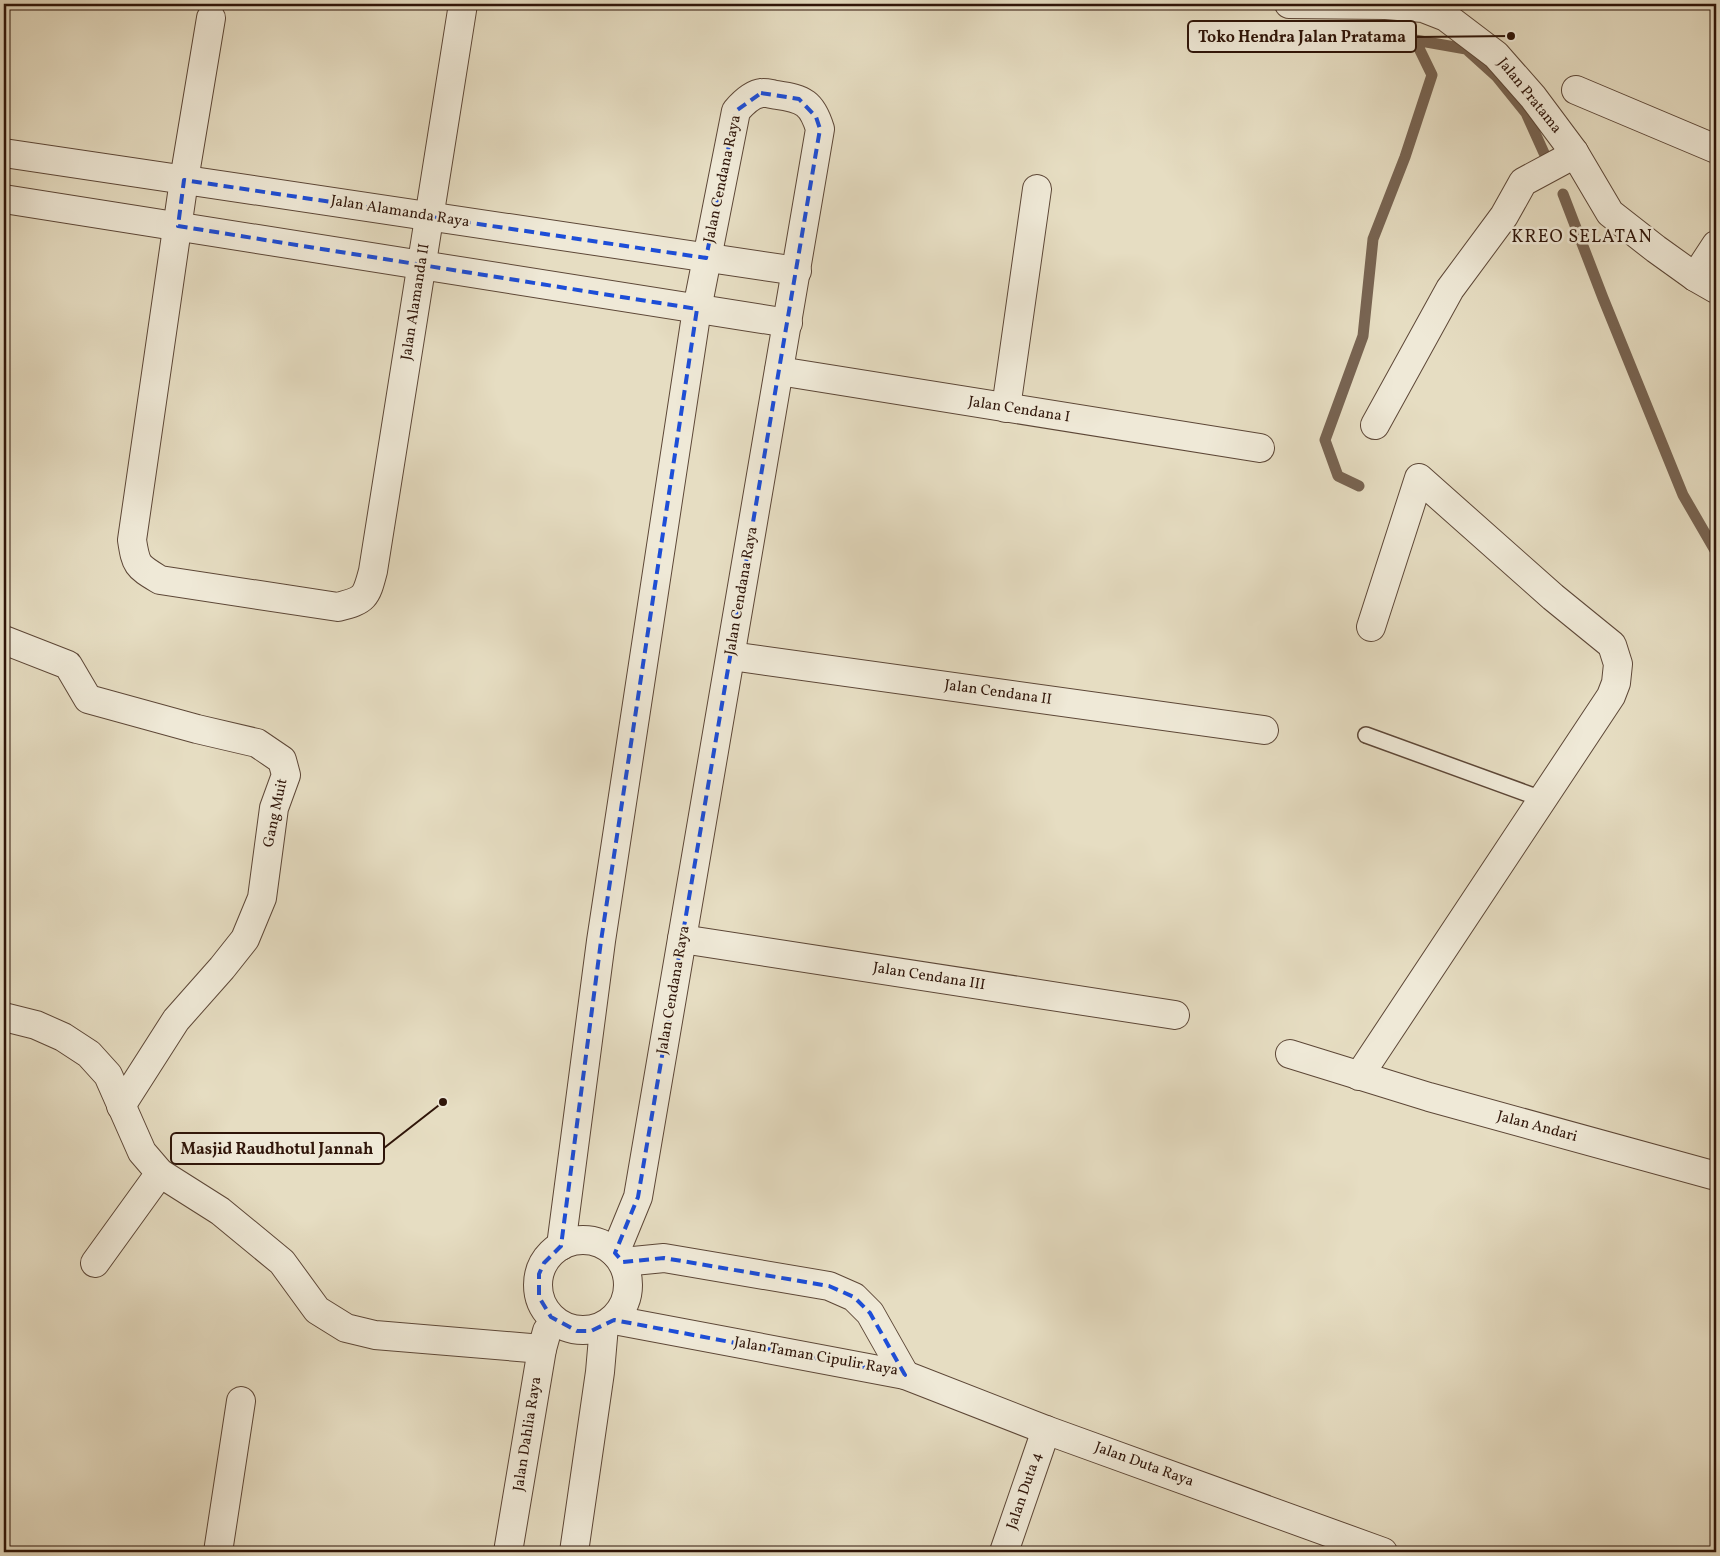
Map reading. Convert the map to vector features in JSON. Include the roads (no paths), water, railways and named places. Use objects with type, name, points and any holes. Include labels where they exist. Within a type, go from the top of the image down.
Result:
[{"type":"street","name":"Jalan Alamanda II","points":[[211,18],[184,180],[132,540],[134,557],[141,568],[160,580],[338,607],[358,602],[368,591],[373,571],[463,4]]},
{"type":"street","name":"Jalan Pratama","points":[[1289,4],[1386,4],[1423,8],[1446,17],[1496,55],[1533,97],[1574,152],[1610,212],[1705,283]]},
{"type":"street","points":[[1576,90],[1716,149]]},
{"type":"street","name":"Jalan Cendana Raya","points":[[561,1246],[601,941],[697,309],[736,111],[746,101],[761,93],[799,98],[816,117],[820,129],[638,1197],[619,1258]]},
{"type":"street","points":[[1375,425],[1450,289],[1504,216],[1522,182],[1562,161],[1574,152]]},
{"type":"street","name":"Jalan Alamanda Raya","points":[[4,153],[797,271]]},
{"type":"street","points":[[1006,408],[1037,190]]},
{"type":"street","points":[[4,198],[788,323]]},
{"type":"street","points":[[1705,283],[1716,245]]},
{"type":"street","name":"Jalan Cendana I","points":[[779,371],[1260,448]]},
{"type":"street","points":[[1359,1076],[1611,696],[1616,683],[1618,664],[1612,645],[1553,596],[1419,478],[1371,627]]},
{"type":"street","name":"Gang Muit","points":[[4,640],[68,665],[88,699],[197,730],[257,743],[282,760],[286,775],[274,808],[262,898],[245,939],[176,1020],[122,1106]]},
{"type":"street","name":"Jalan Cendana II","points":[[731,656],[1264,730]]},
{"type":"street","name":"Jalan Cendana III","points":[[682,939],[1175,1015]]},
{"type":"street","points":[[4,1017],[36,1025],[63,1036],[88,1054],[108,1076],[142,1152],[160,1173],[220,1212],[282,1262],[317,1310],[346,1328],[375,1334],[542,1349]]},
{"type":"street","name":"Jalan Andari","points":[[1290,1054],[1429,1097],[1716,1176]]},
{"type":"street","points":[[95,1263],[160,1173]]},
{"type":"street","points":[[583,1240],[596,1241],[606,1246],[619,1258],[629,1277],[629,1292],[624,1307],[609,1323],[591,1331],[577,1331],[563,1326],[551,1317],[544,1308],[537,1285],[539,1274],[544,1262],[561,1246],[583,1240]]},
{"type":"street","name":"Jalan Taman Cipulir Raya","points":[[619,1258],[664,1258],[829,1286],[854,1297],[870,1313],[904,1375]]},
{"type":"street","name":"Jalan Dahlia Raya","points":[[508,1552],[542,1349],[551,1317]]},
{"type":"street","points":[[574,1552],[609,1323]]},
{"type":"street","name":"Jalan Taman Cipulir Raya","points":[[609,1323],[904,1375]]},
{"type":"street","name":"Jalan Duta Raya","points":[[904,1375],[1344,1545],[1383,1552]]},
{"type":"street","points":[[218,1552],[241,1401]]},
{"type":"street","name":"Jalan Duta 4","points":[[1004,1552],[1034,1425]]},
{"type":"lane","points":[[1366,735],[1542,799]]},
{"type":"waterway","points":[[1359,486],[1338,476],[1325,440],[1363,336],[1373,239],[1405,157],[1432,75],[1415,40],[1466,49],[1497,77],[1526,113],[1544,153]]},
{"type":"waterway","points":[[1563,194],[1683,495],[1716,552]]},
{"type":"place","name":"Toko Hendra Jalan Pratama","points":[[1511,36]]},
{"type":"place","name":"Masjid Raudhotul Jannah","points":[[443,1102]]},
{"type":"district","name":"KREO SELATAN","points":[[1582,237]]}]
